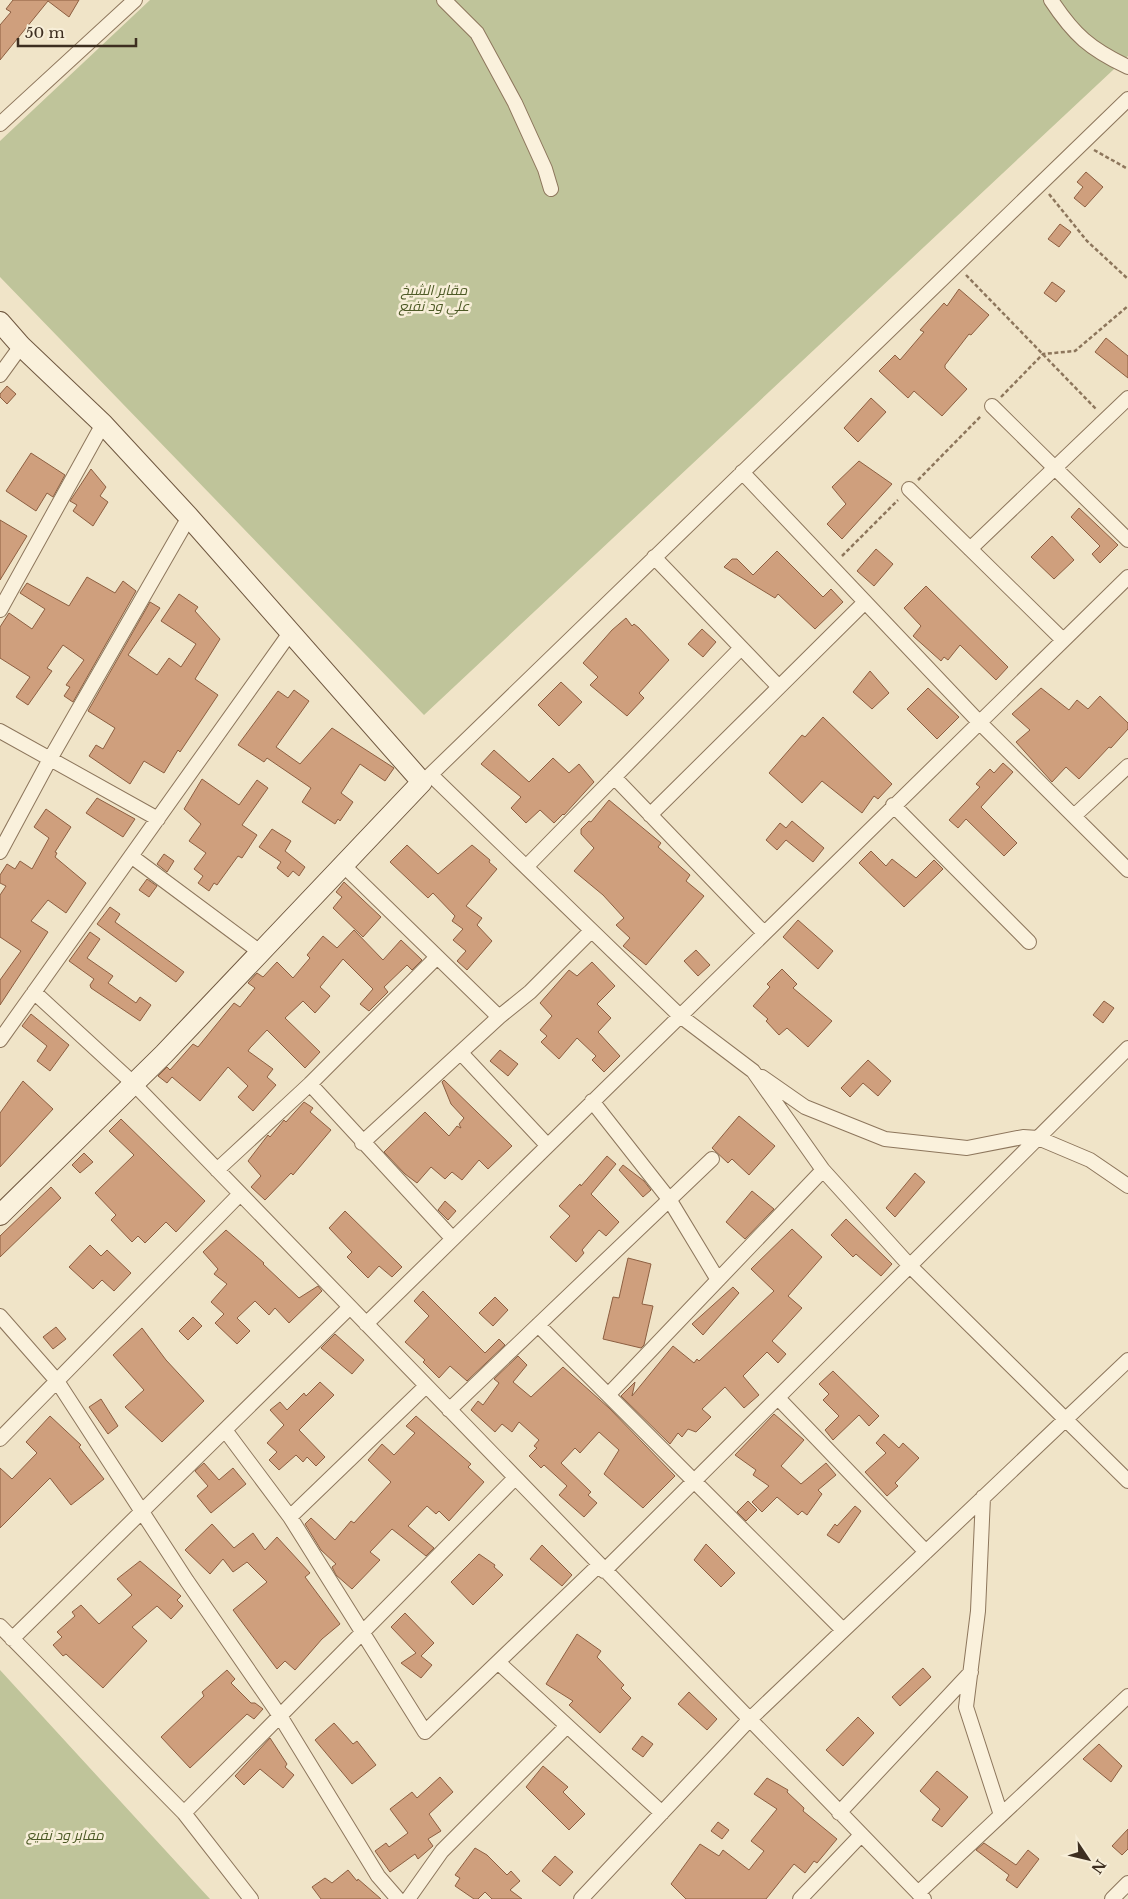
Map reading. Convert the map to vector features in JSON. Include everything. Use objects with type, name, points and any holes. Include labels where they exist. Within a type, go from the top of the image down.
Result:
[{"type":"street","points":[[0,124],[135,0]]},
{"type":"street","points":[[444,0],[477,33],[515,103],[545,169],[551,189]]},
{"type":"street","points":[[1051,0],[1066,23],[1098,52],[1128,67]]},
{"type":"street","points":[[0,1215],[134,1084],[426,778],[1128,99]]},
{"type":"street","points":[[0,322],[21,346],[102,424],[189,517],[290,633],[426,778],[526,867],[679,1015],[805,1107],[885,1139],[967,1148],[1023,1137],[1038,1138],[1090,1160],[1128,1186]]},
{"type":"street","points":[[0,375],[21,346]]},
{"type":"street","points":[[970,548],[1128,398]]},
{"type":"street","points":[[992,406],[1128,540]]},
{"type":"street","points":[[0,610],[102,424]]},
{"type":"street","points":[[742,472],[978,721],[1128,870]]},
{"type":"street","points":[[909,489],[1063,640]]},
{"type":"street","points":[[0,852],[50,759],[189,517]]},
{"type":"street","points":[[654,558],[779,687]]},
{"type":"street","points":[[366,1324],[978,721],[1128,577]]},
{"type":"street","points":[[650,815],[865,602]]},
{"type":"street","points":[[1,1035],[132,856],[290,633]]},
{"type":"street","points":[[526,867],[741,648]]},
{"type":"street","points":[[0,731],[158,819]]},
{"type":"street","points":[[1074,816],[1128,766]]},
{"type":"street","points":[[614,777],[764,932]]},
{"type":"street","points":[[893,805],[1029,942]]},
{"type":"street","points":[[132,856],[260,952]]},
{"type":"street","points":[[342,864],[436,958],[499,1017]]},
{"type":"street","points":[[362,1143],[499,1017],[530,992],[592,931]]},
{"type":"street","points":[[217,1170],[310,1084],[436,958]]},
{"type":"street","points":[[34,992],[134,1084],[748,1720],[921,1896],[1001,1815],[1128,1696]]},
{"type":"street","points":[[225,1430],[290,1517],[425,1732],[695,1480],[1128,1048]]},
{"type":"street","points":[[461,1052],[547,1145]]},
{"type":"street","points":[[754,1071],[822,1170],[910,1266],[1128,1481]]},
{"type":"street","points":[[310,1084],[362,1143],[452,1238]]},
{"type":"street","points":[[592,1101],[669,1199],[718,1280]]},
{"type":"street","points":[[449,1410],[712,1159]]},
{"type":"street","points":[[609,1394],[822,1170]]},
{"type":"street","points":[[0,1439],[240,1194]]},
{"type":"street","points":[[12,1639],[350,1307]]},
{"type":"street","points":[[0,1316],[57,1381],[280,1716],[378,1876],[398,1899]]},
{"type":"street","points":[[538,1325],[844,1630]]},
{"type":"street","points":[[581,1899],[748,1720],[1128,1360]]},
{"type":"street","points":[[290,1517],[426,1386]]},
{"type":"street","points":[[778,1398],[926,1552]]},
{"type":"street","points":[[184,1814],[515,1478]]},
{"type":"street","points":[[983,1498],[978,1611],[966,1707],[1001,1815]]},
{"type":"street","points":[[0,1626],[184,1814],[251,1899]]},
{"type":"street","points":[[499,1663],[662,1813]]},
{"type":"street","points":[[839,1813],[970,1672]]},
{"type":"street","points":[[408,1899],[442,1851],[567,1726]]},
{"type":"street","points":[[800,1899],[861,1835]]},
{"type":"street","points":[[1112,1899],[1128,1883]]},
{"type":"path","points":[[1082,144],[1128,169]]},
{"type":"path","points":[[1040,184],[1087,241],[1128,278]]},
{"type":"path","points":[[956,265],[1106,419]]},
{"type":"path","points":[[832,566],[1043,354],[1075,351],[1128,306]]},
{"type":"green space","name":"مقابر الشيخ علي ود نفيع","points":[[150,0],[1128,0],[1128,56],[424,715],[0,277],[0,141]]},
{"type":"green space","name":"مقابر ود نفيع","points":[[0,1670],[210,1899],[0,1899]]},
{"type":"building","points":[[13,0],[79,0],[69,17],[48,1],[0,60],[0,25],[11,12],[6,9]]},
{"type":"building","points":[[1086,172],[1103,187],[1085,207],[1074,198],[1083,187],[1077,182]]},
{"type":"building","points":[[1060,224],[1071,232],[1059,247],[1048,239]]},
{"type":"building","points":[[1052,282],[1065,291],[1056,302],[1044,293]]},
{"type":"building","points":[[959,289],[989,315],[971,335],[969,334],[945,365],[945,368],[967,389],[942,416],[914,391],[908,398],[879,371],[895,355],[900,360],[924,332],[920,330],[944,303],[947,306]]},
{"type":"building","points":[[1106,338],[1128,356],[1128,378],[1095,352]]},
{"type":"building","points":[[7,386],[16,394],[7,404],[0,397],[0,394]]},
{"type":"building","points":[[871,398],[886,412],[858,442],[844,428]]},
{"type":"building","points":[[31,453],[65,475],[53,497],[47,493],[36,511],[6,491]]},
{"type":"building","points":[[859,461],[892,484],[842,539],[827,524],[846,504],[832,487]]},
{"type":"building","points":[[91,469],[106,487],[100,496],[108,502],[93,526],[73,511],[77,505],[70,501]]},
{"type":"building","points":[[1079,508],[1118,545],[1100,563],[1092,554],[1100,546],[1071,517]]},
{"type":"building","points":[[0,520],[27,536],[0,580]]},
{"type":"building","points":[[1052,536],[1074,560],[1054,579],[1031,557]]},
{"type":"building","points":[[876,549],[893,564],[874,586],[857,571]]},
{"type":"building","points":[[777,551],[823,597],[831,589],[843,602],[815,629],[778,594],[775,598],[724,567],[732,559],[737,559],[753,575]]},
{"type":"building","points":[[87,577],[115,593],[123,581],[136,591],[73,702],[64,696],[70,687],[66,685],[84,660],[63,645],[47,668],[52,671],[28,705],[16,697],[30,677],[0,658],[0,627],[9,613],[32,629],[45,609],[20,593],[27,583],[69,606]]},
{"type":"building","points":[[926,586],[1008,667],[996,680],[960,645],[948,660],[944,657],[941,661],[913,636],[921,626],[904,608]]},
{"type":"building","points":[[179,594],[198,607],[195,611],[220,639],[195,679],[218,695],[180,752],[178,750],[164,773],[144,761],[130,784],[89,756],[96,745],[103,749],[115,728],[88,711],[150,602],[160,608],[128,655],[157,675],[169,658],[181,667],[196,644],[161,621]]},
{"type":"building","points":[[626,618],[632,626],[634,624],[639,628],[669,660],[639,693],[644,698],[627,716],[590,685],[598,677],[583,663],[612,630]]},
{"type":"building","points":[[702,629],[716,642],[703,657],[688,644]]},
{"type":"building","points":[[870,671],[889,693],[872,709],[853,692]]},
{"type":"building","points":[[561,682],[582,702],[559,726],[538,705]]},
{"type":"building","points":[[928,688],[959,717],[937,739],[907,709]]},
{"type":"building","points":[[1041,688],[1069,710],[1077,700],[1088,709],[1100,696],[1128,723],[1128,729],[1079,779],[1066,767],[1052,782],[1016,742],[1030,730],[1012,714]]},
{"type":"building","points":[[294,690],[309,701],[276,747],[300,764],[332,728],[394,768],[385,781],[360,764],[341,793],[353,802],[340,821],[338,819],[335,824],[302,802],[311,788],[267,758],[264,762],[238,745],[278,691],[288,698]]},
{"type":"building","points":[[823,717],[892,784],[878,799],[874,796],[862,813],[822,781],[802,803],[769,773],[802,735],[805,737]]},
{"type":"building","points":[[494,750],[529,782],[553,758],[569,773],[579,764],[594,782],[564,815],[554,823],[540,810],[526,823],[511,808],[521,797],[481,764]]},
{"type":"building","points":[[1003,763],[1013,772],[981,807],[1017,843],[1004,856],[966,819],[958,828],[949,820],[980,787],[976,784],[990,769],[994,773]]},
{"type":"building","points":[[202,779],[239,805],[257,780],[268,788],[242,825],[257,835],[242,858],[238,856],[217,885],[214,883],[209,891],[198,883],[203,876],[194,869],[206,853],[189,841],[201,824],[184,809]]},
{"type":"building","points":[[97,798],[135,819],[123,837],[86,813]]},
{"type":"building","points":[[609,800],[661,843],[658,847],[690,875],[686,881],[704,896],[646,965],[623,946],[630,938],[616,925],[624,918],[603,895],[574,871],[594,848],[581,834],[581,829],[589,821],[591,822]]},
{"type":"building","points":[[46,809],[71,827],[55,852],[57,853],[55,857],[86,883],[66,913],[48,900],[31,921],[48,932],[0,1005],[0,980],[21,951],[0,937],[0,895],[6,886],[0,883],[0,875],[7,864],[15,869],[20,861],[32,869],[49,838],[34,827]]},
{"type":"building","points":[[792,821],[824,848],[813,862],[786,840],[777,850],[766,840],[780,823],[786,828]]},
{"type":"building","points":[[272,829],[291,841],[285,851],[305,867],[299,876],[293,871],[288,877],[277,868],[281,862],[259,847]]},
{"type":"building","points":[[407,845],[438,874],[472,845],[490,860],[489,862],[497,869],[466,906],[482,918],[477,925],[492,941],[467,970],[457,961],[466,951],[453,940],[463,929],[452,921],[455,916],[433,893],[428,898],[390,862]]},
{"type":"building","points":[[871,851],[886,866],[892,859],[916,878],[934,860],[943,869],[904,907],[859,863]]},
{"type":"building","points":[[164,854],[174,861],[167,872],[157,864]]},
{"type":"building","points":[[147,879],[157,886],[149,897],[139,890]]},
{"type":"building","points":[[344,882],[381,917],[363,937],[333,908],[342,897],[336,892]]},
{"type":"building","points":[[110,907],[120,914],[115,922],[184,972],[176,982],[97,924]]},
{"type":"building","points":[[798,920],[833,951],[818,969],[783,937]]},
{"type":"building","points":[[354,930],[383,960],[401,940],[422,960],[412,970],[407,965],[384,987],[388,992],[369,1011],[360,1004],[373,989],[343,959],[320,987],[330,996],[315,1013],[303,1001],[285,1018],[320,1052],[305,1068],[267,1030],[248,1051],[273,1069],[267,1077],[276,1085],[253,1111],[238,1097],[248,1086],[228,1067],[200,1101],[172,1077],[167,1083],[158,1076],[167,1067],[170,1070],[193,1044],[198,1047],[234,1003],[240,1007],[255,988],[248,983],[257,973],[263,977],[277,962],[293,978],[310,958],[307,955],[323,936],[337,948]]},
{"type":"building","points":[[90,932],[100,939],[87,958],[113,976],[108,983],[136,1003],[140,997],[151,1005],[140,1021],[91,988],[90,985],[94,979],[69,961]]},
{"type":"building","points":[[696,950],[710,965],[698,976],[684,961]]},
{"type":"building","points":[[592,962],[615,986],[597,1004],[611,1018],[598,1032],[620,1056],[604,1072],[592,1060],[596,1056],[577,1038],[559,1059],[541,1042],[547,1036],[540,1030],[552,1016],[540,1003],[569,970],[577,976]]},
{"type":"building","points":[[782,969],[797,984],[793,988],[832,1021],[808,1047],[787,1028],[779,1035],[766,1021],[768,1019],[753,1006],[770,987],[767,984]]},
{"type":"building","points":[[1104,1001],[1114,1008],[1103,1023],[1093,1015]]},
{"type":"building","points":[[31,1014],[69,1045],[50,1071],[37,1061],[47,1046],[22,1026]]},
{"type":"building","points":[[500,1050],[518,1064],[508,1076],[490,1061]]},
{"type":"building","points":[[868,1060],[891,1081],[878,1096],[863,1083],[850,1097],[841,1088]]},
{"type":"building","points":[[444,1080],[512,1146],[488,1169],[479,1160],[462,1180],[452,1172],[445,1179],[431,1167],[417,1183],[405,1174],[384,1152],[425,1112],[449,1136],[457,1126],[461,1128],[459,1124],[464,1118],[451,1104],[442,1082]]},
{"type":"building","points":[[23,1081],[53,1109],[0,1167],[0,1113]]},
{"type":"building","points":[[304,1102],[313,1108],[310,1112],[331,1130],[293,1175],[291,1173],[265,1200],[251,1187],[261,1176],[248,1161],[268,1135],[270,1137],[284,1120],[286,1122]]},
{"type":"building","points":[[739,1116],[775,1146],[749,1175],[732,1159],[728,1163],[712,1148]]},
{"type":"building","points":[[121,1119],[205,1201],[176,1232],[166,1222],[145,1243],[138,1236],[132,1242],[111,1220],[116,1215],[95,1193],[134,1155],[109,1131]]},
{"type":"building","points":[[84,1153],[93,1162],[80,1173],[72,1165]]},
{"type":"building","points":[[607,1156],[616,1164],[591,1194],[619,1222],[606,1236],[599,1230],[582,1250],[584,1253],[576,1262],[550,1237],[570,1216],[559,1206],[580,1184],[581,1186]]},
{"type":"building","points":[[623,1165],[644,1181],[651,1190],[643,1197],[619,1170]]},
{"type":"building","points":[[915,1173],[925,1182],[895,1217],[886,1208]]},
{"type":"building","points":[[51,1187],[61,1198],[0,1257],[0,1236]]},
{"type":"building","points":[[752,1191],[774,1209],[745,1239],[726,1222]]},
{"type":"building","points":[[445,1201],[456,1211],[448,1220],[438,1210]]},
{"type":"building","points":[[345,1211],[402,1267],[392,1277],[379,1266],[368,1278],[347,1257],[352,1252],[329,1228]]},
{"type":"building","points":[[846,1219],[892,1264],[881,1276],[856,1254],[853,1257],[831,1235]]},
{"type":"building","points":[[792,1229],[822,1257],[788,1296],[802,1308],[772,1341],[786,1354],[778,1363],[767,1352],[743,1376],[759,1395],[744,1408],[725,1387],[702,1409],[711,1417],[696,1432],[688,1429],[682,1437],[678,1433],[670,1444],[621,1396],[635,1382],[632,1396],[673,1346],[694,1363],[697,1359],[699,1361],[774,1291],[751,1269]]},
{"type":"building","points":[[226,1230],[264,1263],[299,1298],[318,1286],[322,1291],[289,1323],[275,1308],[269,1315],[255,1301],[237,1318],[250,1331],[237,1344],[215,1323],[224,1314],[211,1302],[227,1284],[214,1274],[218,1269],[203,1252]]},
{"type":"building","points":[[90,1245],[101,1256],[107,1250],[131,1273],[114,1291],[102,1280],[93,1289],[69,1267]]},
{"type":"building","points":[[628,1258],[651,1264],[642,1304],[653,1306],[644,1345],[641,1348],[603,1339],[613,1297],[619,1298]]},
{"type":"building","points":[[733,1287],[739,1293],[703,1335],[692,1324]]},
{"type":"building","points":[[423,1291],[485,1353],[499,1339],[505,1345],[467,1381],[450,1366],[439,1378],[423,1362],[425,1360],[405,1342],[429,1316],[414,1301]]},
{"type":"building","points":[[495,1297],[508,1310],[493,1326],[479,1313]]},
{"type":"building","points":[[193,1317],[202,1326],[188,1340],[179,1331]]},
{"type":"building","points":[[56,1327],[66,1339],[53,1349],[43,1337]]},
{"type":"building","points":[[142,1328],[166,1360],[204,1401],[162,1442],[125,1407],[144,1390],[113,1355]]},
{"type":"building","points":[[335,1334],[364,1360],[352,1374],[321,1348]]},
{"type":"building","points":[[518,1356],[527,1365],[513,1382],[531,1397],[563,1367],[609,1408],[675,1476],[643,1508],[604,1474],[619,1450],[599,1432],[580,1453],[575,1448],[561,1463],[591,1492],[588,1495],[597,1503],[584,1517],[559,1495],[567,1486],[544,1465],[541,1468],[529,1456],[537,1448],[534,1446],[539,1440],[519,1422],[512,1432],[502,1424],[495,1432],[471,1410],[478,1401],[483,1405],[499,1383],[494,1379]]},
{"type":"building","points":[[833,1371],[879,1416],[869,1426],[859,1415],[833,1440],[825,1430],[839,1416],[823,1400],[829,1394],[819,1384]]},
{"type":"building","points":[[320,1382],[334,1395],[299,1430],[325,1457],[316,1466],[307,1457],[303,1462],[296,1455],[279,1470],[269,1460],[277,1452],[267,1443],[284,1425],[270,1410],[280,1402],[287,1410],[304,1393],[306,1396]]},
{"type":"building","points":[[101,1399],[118,1426],[108,1434],[89,1407]]},
{"type":"building","points":[[774,1414],[804,1440],[781,1466],[801,1484],[826,1463],[836,1475],[818,1490],[822,1494],[807,1515],[802,1511],[798,1515],[777,1497],[762,1512],[752,1502],[769,1486],[753,1475],[756,1470],[735,1455]]},
{"type":"building","points":[[50,1416],[81,1445],[79,1447],[104,1479],[71,1505],[50,1478],[0,1528],[0,1468],[12,1479],[37,1453],[26,1442]]},
{"type":"building","points":[[416,1416],[471,1464],[468,1467],[484,1482],[449,1521],[439,1511],[436,1514],[427,1506],[408,1526],[434,1548],[426,1556],[392,1529],[370,1552],[380,1560],[352,1589],[336,1575],[332,1567],[336,1564],[321,1550],[305,1524],[311,1518],[335,1540],[351,1521],[354,1523],[391,1482],[368,1460],[382,1444],[394,1455],[415,1433],[406,1426]]},
{"type":"building","points":[[884,1434],[899,1448],[903,1443],[919,1458],[895,1483],[898,1486],[887,1496],[865,1472],[886,1453],[876,1443]]},
{"type":"building","points":[[204,1463],[219,1480],[233,1468],[246,1484],[211,1513],[197,1496],[208,1486],[195,1471]]},
{"type":"building","points":[[748,1501],[757,1510],[746,1521],[737,1512]]},
{"type":"building","points":[[855,1506],[861,1511],[839,1543],[827,1535],[835,1524],[837,1526]]},
{"type":"building","points":[[212,1524],[234,1548],[253,1533],[265,1550],[277,1537],[310,1573],[305,1577],[340,1624],[322,1639],[295,1670],[285,1661],[277,1669],[233,1610],[267,1582],[247,1562],[233,1572],[223,1559],[210,1574],[185,1550]]},
{"type":"building","points":[[706,1544],[735,1573],[721,1587],[694,1560]]},
{"type":"building","points":[[542,1545],[572,1575],[562,1586],[530,1559]]},
{"type":"building","points":[[479,1554],[495,1565],[494,1567],[503,1575],[473,1605],[451,1582]]},
{"type":"building","points":[[140,1561],[181,1596],[177,1600],[183,1606],[171,1619],[157,1606],[132,1627],[147,1641],[103,1688],[66,1654],[63,1656],[53,1645],[62,1637],[57,1632],[75,1616],[72,1612],[81,1605],[99,1624],[132,1595],[117,1579]]},
{"type":"building","points":[[405,1613],[434,1643],[421,1656],[432,1665],[421,1678],[401,1663],[416,1653],[391,1627]]},
{"type":"building","points":[[577,1634],[601,1651],[597,1657],[624,1685],[621,1688],[631,1698],[600,1733],[569,1705],[573,1701],[546,1684]]},
{"type":"building","points":[[923,1668],[931,1677],[900,1706],[892,1697]]},
{"type":"building","points":[[227,1670],[235,1679],[231,1683],[251,1703],[255,1703],[263,1709],[254,1719],[247,1714],[190,1768],[161,1737],[204,1696],[202,1692]]},
{"type":"building","points":[[689,1692],[717,1719],[707,1730],[678,1704]]},
{"type":"building","points":[[858,1717],[874,1733],[843,1766],[826,1750]]},
{"type":"building","points":[[334,1723],[353,1744],[357,1741],[376,1765],[352,1784],[315,1740]]},
{"type":"building","points":[[642,1736],[653,1744],[643,1757],[632,1749]]},
{"type":"building","points":[[270,1738],[287,1764],[285,1767],[294,1775],[283,1788],[260,1769],[244,1785],[235,1776]]},
{"type":"building","points":[[1099,1744],[1122,1766],[1111,1782],[1083,1759]]},
{"type":"building","points":[[543,1766],[568,1787],[563,1792],[585,1814],[569,1830],[526,1787]]},
{"type":"building","points":[[937,1771],[968,1797],[942,1827],[932,1820],[940,1809],[920,1791]]},
{"type":"building","points":[[440,1777],[453,1792],[429,1814],[441,1831],[428,1839],[433,1846],[418,1859],[415,1854],[390,1872],[375,1851],[386,1843],[389,1847],[408,1833],[390,1809],[412,1792],[417,1798]]},
{"type":"building","points":[[767,1778],[788,1790],[787,1792],[804,1808],[803,1811],[837,1839],[817,1863],[814,1861],[805,1873],[794,1864],[766,1899],[686,1899],[671,1884],[700,1844],[719,1856],[723,1850],[749,1870],[764,1851],[751,1841],[777,1809],[754,1794]]},
{"type":"building","points":[[718,1822],[729,1830],[722,1839],[711,1831]]},
{"type":"building","points":[[1128,1829],[1128,1849],[1122,1855],[1112,1846]]},
{"type":"building","points":[[984,1843],[1016,1865],[1028,1850],[1039,1859],[1017,1888],[1006,1880],[1009,1875],[976,1850]]},
{"type":"building","points":[[475,1848],[487,1855],[507,1875],[511,1871],[520,1881],[510,1890],[522,1899],[492,1899],[485,1892],[478,1899],[474,1899],[455,1886],[460,1878],[455,1875]]},
{"type":"building","points":[[555,1856],[573,1872],[560,1886],[542,1871]]},
{"type":"building","points":[[348,1870],[357,1881],[358,1879],[381,1899],[321,1899],[312,1887],[325,1878],[332,1883]]}]
